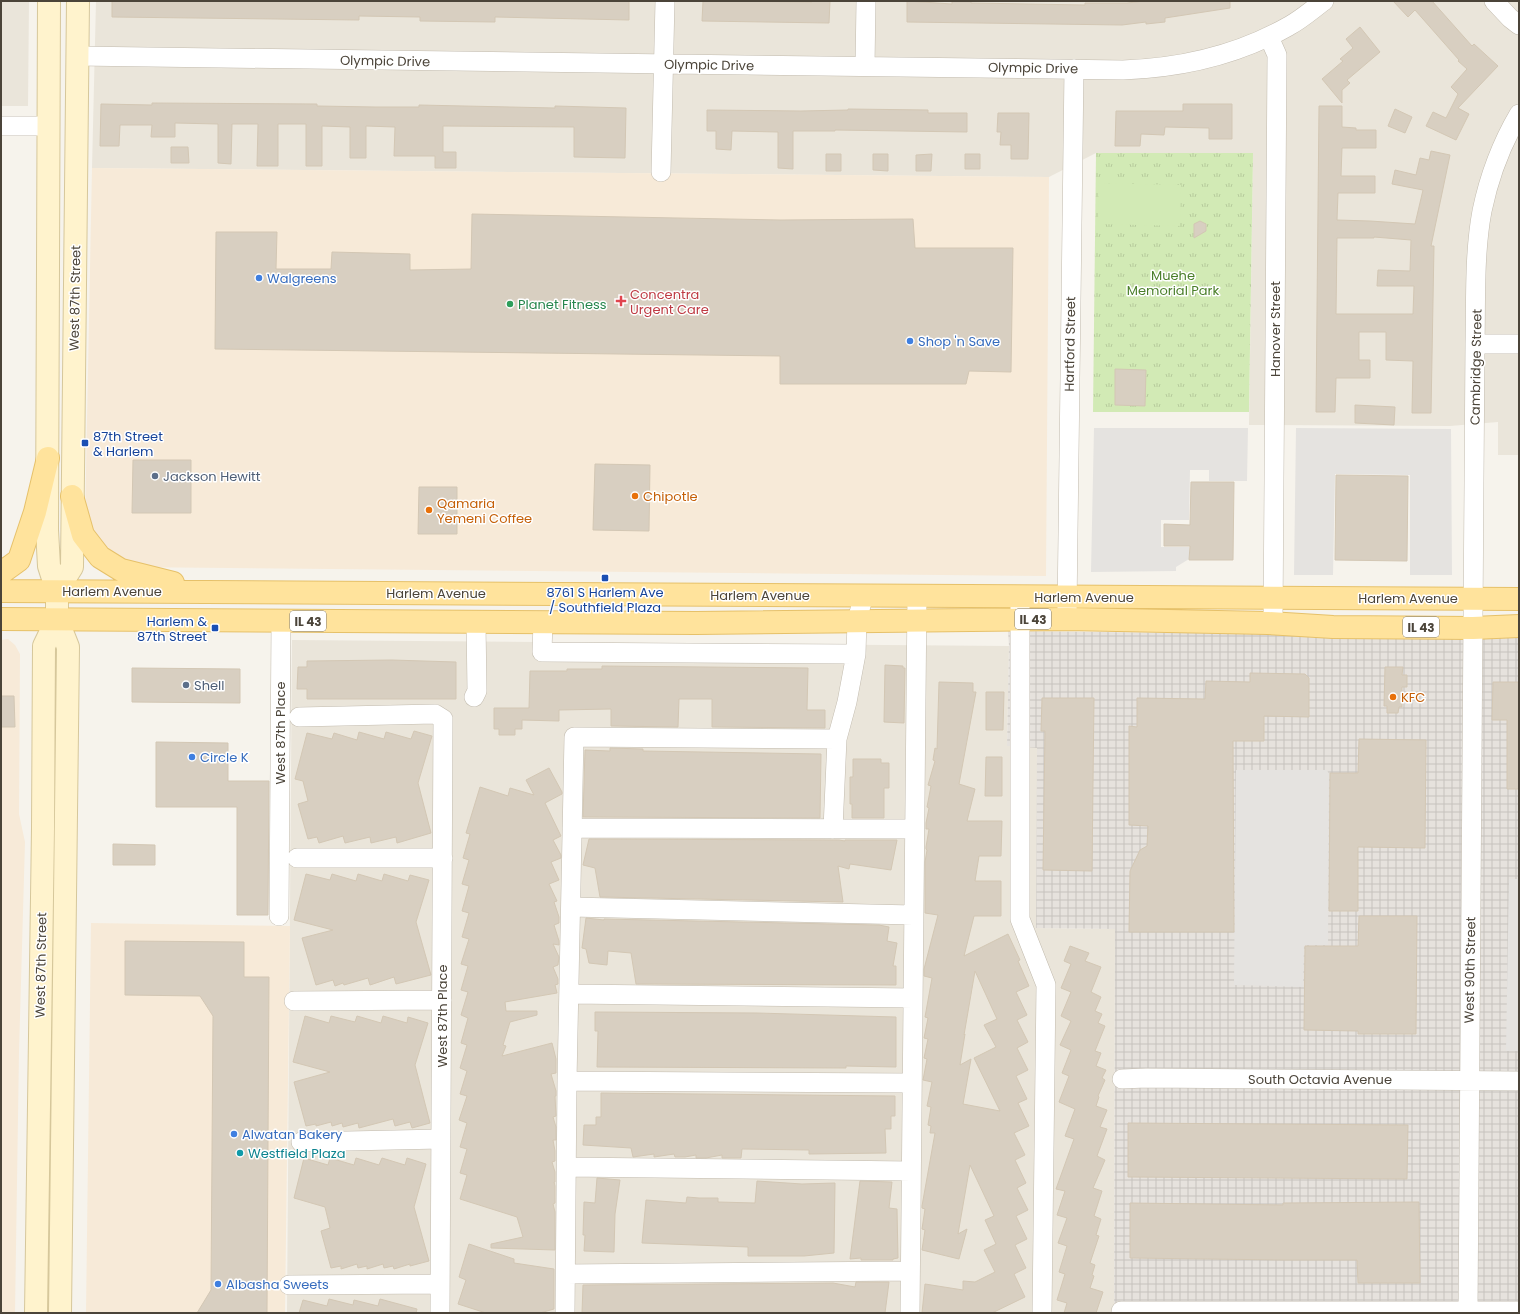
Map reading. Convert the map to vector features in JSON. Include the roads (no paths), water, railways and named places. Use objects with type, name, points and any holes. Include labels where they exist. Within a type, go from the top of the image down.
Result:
[{"type":"main road","name":"West 87th Street","points":[[50,1],[47,530],[49,566],[57,591],[57,620],[68,647],[60,1313]]},
{"type":"main road","name":"West 87th Street","points":[[57,591],[72,566],[78,1]]},
{"type":"main road","points":[[1,573],[19,560],[35,512],[48,458]]},
{"type":"main road","points":[[72,496],[83,535],[100,557],[121,570],[159,580],[217,592]]},
{"type":"main road","name":"Harlem Avenue","points":[[1,591],[1519,599]]},
{"type":"main road","name":"Harlem Avenue","points":[[1,619],[696,623],[857,620],[1067,619],[1273,623],[1333,627],[1473,628],[1519,626]]},
{"type":"main road","name":"West 87th Street","points":[[36,1313],[44,646],[57,620]]},
{"type":"street","points":[[661,172],[665,1]]},
{"type":"street","points":[[865,66],[866,1]]},
{"type":"street","name":"Olympic Drive","points":[[77,56],[1123,70],[1170,66],[1218,56],[1269,37],[1291,25],[1324,1]]},
{"type":"street","points":[[1494,1],[1519,25]]},
{"type":"street","name":"Hanover Street","points":[[1269,37],[1277,54],[1273,623]]},
{"type":"street","name":"Hartford Street","points":[[1067,619],[1074,69]]},
{"type":"street","name":"Cambridge Street","points":[[1473,628],[1478,240],[1487,189],[1504,143],[1519,114]]},
{"type":"street","points":[[1,126],[49,126]]},
{"type":"street","points":[[1476,344],[1519,344]]},
{"type":"street","points":[[834,829],[837,738],[848,702],[856,654],[857,620],[864,595]]},
{"type":"street","points":[[910,1313],[917,596]]},
{"type":"street","points":[[1020,596],[1020,919],[1046,985],[1042,1313]]},
{"type":"street","name":"West 87th Place","points":[[279,916],[281,621]]},
{"type":"street","points":[[474,697],[477,691],[476,622]]},
{"type":"street","points":[[543,622],[542,652],[856,654]]},
{"type":"street","name":"West 90th Street","points":[[1468,1312],[1473,628]]},
{"type":"street","name":"West 87th Place","points":[[299,717],[435,714],[443,719],[440,1313]]},
{"type":"street","points":[[565,1313],[567,1081],[570,994],[574,737],[837,738]]},
{"type":"street","points":[[572,828],[914,829]]},
{"type":"street","points":[[297,858],[443,858]]},
{"type":"street","points":[[571,907],[914,915]]},
{"type":"street","points":[[570,994],[913,998]]},
{"type":"street","points":[[294,1001],[442,1000]]},
{"type":"street","name":"South Octavia Avenue","points":[[1122,1079],[1519,1081]]},
{"type":"street","points":[[567,1081],[912,1083]]},
{"type":"street","points":[[301,1142],[441,1139]]},
{"type":"street","points":[[567,1167],[911,1171]]},
{"type":"street","points":[[566,1274],[910,1271]]},
{"type":"street","points":[[289,1285],[440,1284]]},
{"type":"street","points":[[1121,1311],[1519,1311]]},
{"type":"place","name":"Walgreens","points":[[259,278]]},
{"type":"place","name":"Concentra Urgent Care","points":[[621,301]]},
{"type":"place","name":"Planet Fitness","points":[[510,304]]},
{"type":"place","name":"Shop 'n Save","points":[[910,341]]},
{"type":"place","name":"87th Street & Harlem","points":[[85,443]]},
{"type":"place","name":"Jackson Hewitt","points":[[155,476]]},
{"type":"place","name":"Chipotle","points":[[635,496]]},
{"type":"place","name":"Qamaria Yemeni Coffee","points":[[429,510]]},
{"type":"place","name":"8761 S Harlem Ave / Southfield Plaza","points":[[605,578]]},
{"type":"place","name":"Harlem & 87th Street","points":[[215,628]]},
{"type":"place","name":"Shell","points":[[186,685]]},
{"type":"place","name":"KFC","points":[[1393,697]]},
{"type":"place","name":"Circle K","points":[[192,757]]},
{"type":"place","name":"Alwatan Bakery","points":[[234,1134]]},
{"type":"place","name":"Westfield Plaza","points":[[240,1153]]},
{"type":"place","name":"Albasha Sweets","points":[[218,1284]]},
{"type":"park label","name":"Muehe Memorial Park","points":[[1173,282]]}]
